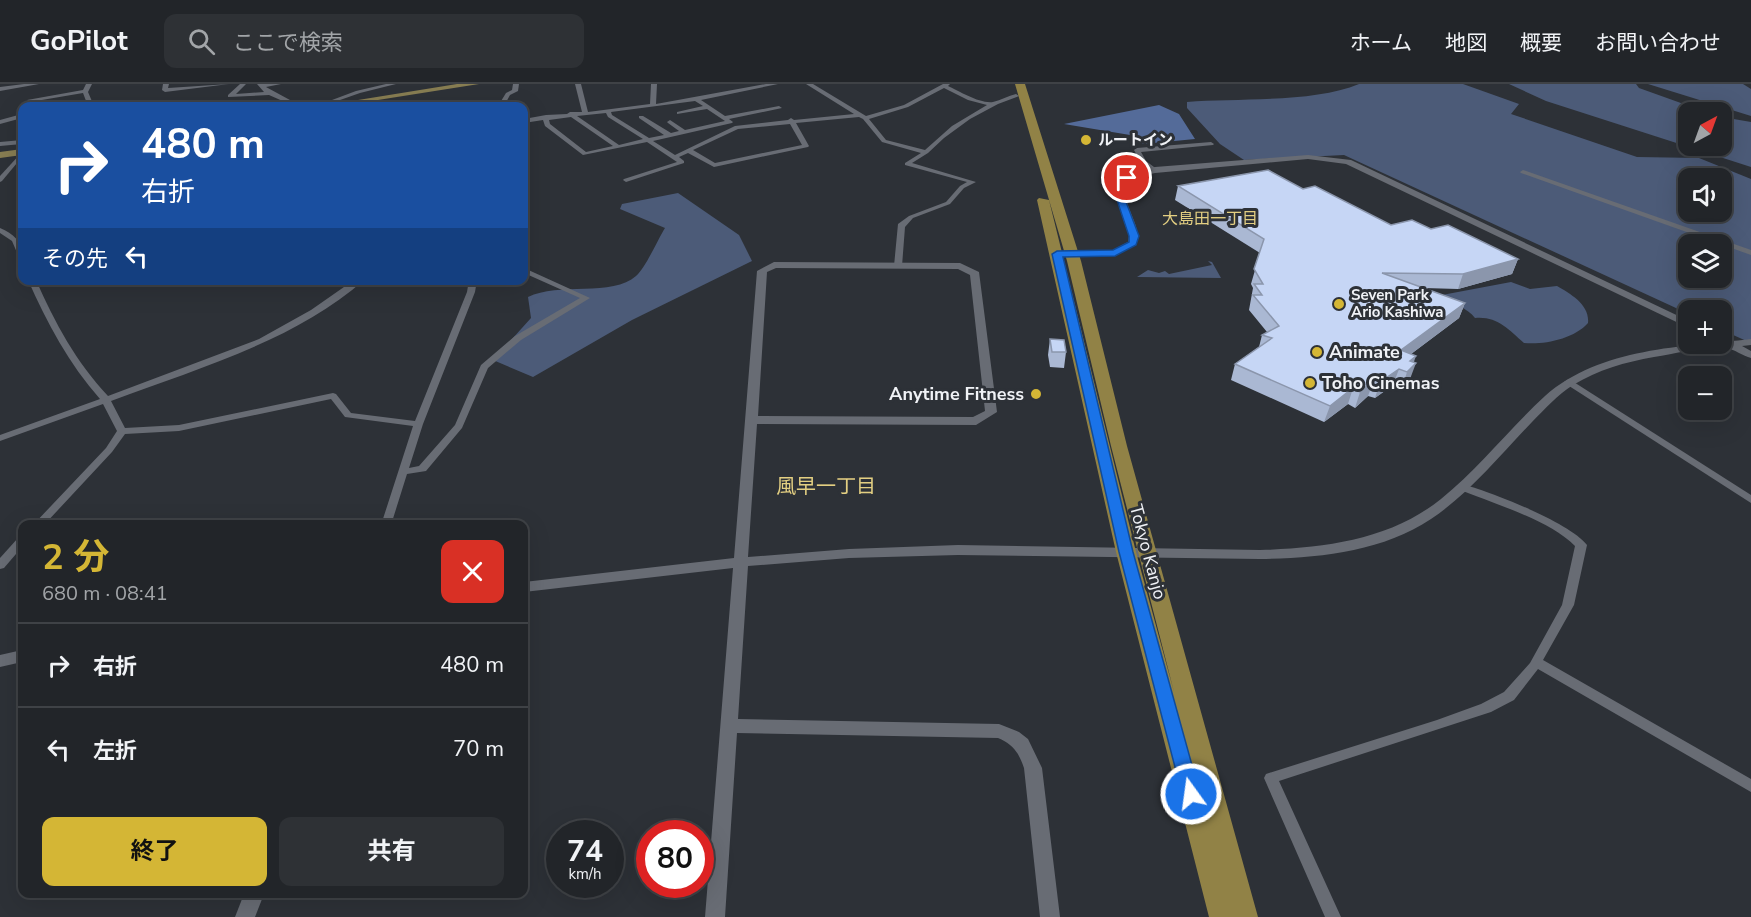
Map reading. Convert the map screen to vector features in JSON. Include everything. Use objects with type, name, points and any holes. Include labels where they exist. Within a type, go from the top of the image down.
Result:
[{"type":"highway","name":"Tokyo Kanjo","points":[[1013,84],[1018,90],[1072,254],[1137,553],[1222,917]]},
{"type":"highway","name":"Tokyo Kanjo","points":[[1018,90],[1057,254],[1137,553],[1245,917]]},
{"type":"main road","points":[[352,102],[475,84]]},
{"type":"main road","points":[[0,155],[18,153]]},
{"type":"street","points":[[0,89],[36,84]]},
{"type":"street","points":[[89,84],[86,91],[90,102]]},
{"type":"street","points":[[166,84],[165,90],[226,84]]},
{"type":"street","points":[[243,84],[230,96],[269,93]]},
{"type":"street","points":[[260,85],[278,84]]},
{"type":"street","points":[[330,102],[358,92],[393,84]]},
{"type":"street","points":[[503,102],[508,94],[515,92],[516,84]]},
{"type":"street","points":[[578,84],[585,112]]},
{"type":"street","points":[[653,106],[654,84]]},
{"type":"street","points":[[528,120],[653,106],[776,84]]},
{"type":"street","points":[[809,84],[862,116],[878,137],[884,141],[926,152]]},
{"type":"street","points":[[260,85],[269,93],[289,102]]},
{"type":"street","points":[[675,157],[737,127],[791,120],[862,116],[906,106],[945,85],[970,99],[991,104]]},
{"type":"street","points":[[898,266],[901,226],[911,217],[948,203],[962,187],[973,183],[907,164],[926,152],[944,134],[1018,90]]},
{"type":"street","points":[[30,100],[86,91]]},
{"type":"street","points":[[546,117],[547,125],[585,153],[730,122],[696,99]]},
{"type":"street","points":[[679,113],[708,107]]},
{"type":"street","points":[[725,118],[779,108]]},
{"type":"street","points":[[607,110],[610,116],[682,162],[626,180]]},
{"type":"street","points":[[570,114],[617,146]]},
{"type":"street","points":[[0,122],[18,117]]},
{"type":"street","points":[[641,117],[669,135]]},
{"type":"street","points":[[688,150],[714,165],[806,146],[791,120]]},
{"type":"street","points":[[670,122],[684,132]]},
{"type":"street","points":[[0,144],[18,142]]},
{"type":"street","points":[[1155,170],[1143,162],[1137,150],[1211,144]]},
{"type":"street","points":[[1057,254],[1115,253],[1133,243],[1134,236],[1119,194],[1120,187],[1127,178],[1155,170],[1325,157],[1348,162],[1678,320]]},
{"type":"street","points":[[0,180],[18,158]]},
{"type":"street","points":[[1523,172],[1751,253]]},
{"type":"street","points":[[0,230],[15,240],[18,246]]},
{"type":"street","points":[[715,917],[751,420],[764,268],[774,265],[960,266],[975,274],[991,412],[987,417],[976,421],[751,420]]},
{"type":"street","points":[[402,472],[423,470],[459,426],[484,367],[518,338],[586,298],[528,272]]},
{"type":"street","points":[[34,285],[68,352],[85,379],[106,400],[122,431]]},
{"type":"street","points":[[0,438],[262,341],[314,312],[353,285]]},
{"type":"street","points":[[388,520],[418,424],[472,285]]},
{"type":"street","points":[[1732,343],[1751,342]]},
{"type":"street","points":[[1732,346],[1751,355]]},
{"type":"street","points":[[528,587],[742,561],[921,551],[1284,554],[1348,546],[1387,536],[1432,514],[1462,487],[1543,404],[1569,382],[1604,367],[1632,359],[1678,351]]},
{"type":"street","points":[[1569,382],[1751,500]]},
{"type":"street","points":[[122,431],[179,428],[333,396],[348,415],[418,424]]},
{"type":"street","points":[[43,520],[109,450],[122,431]]},
{"type":"street","points":[[1333,917],[1270,778],[1486,708],[1509,696],[1536,662],[1568,605],[1581,545],[1563,530],[1462,487]]},
{"type":"street","points":[[0,565],[18,545]]},
{"type":"street","points":[[0,661],[18,657]]},
{"type":"street","points":[[1536,662],[1751,786]]},
{"type":"street","points":[[730,726],[999,731],[1015,736],[1026,747],[1033,768],[1050,917]]},
{"type":"street","points":[[245,917],[252,898]]},
{"type":"shaded area","points":[[1359,84],[1463,84],[1519,104],[1511,114],[1637,157],[1699,158],[1724,168],[1678,168],[1678,222],[1732,222],[1732,171],[1751,179],[1751,343],[1732,334],[1732,300],[1678,300],[1678,309],[1344,155],[1244,160],[1220,144],[1187,108],[1187,102],[1275,99],[1320,94]]},
{"type":"shaded area","points":[[1509,84],[1636,84],[1639,88],[1678,102],[1678,143],[1546,101]]},
{"type":"shaded area","points":[[1648,84],[1743,84],[1751,89],[1751,116],[1732,110],[1732,102],[1706,102]]},
{"type":"shaded area","points":[[1159,105],[1179,114],[1195,139],[1144,144],[1137,141],[1136,136],[1064,124]]},
{"type":"shaded area","points":[[1732,119],[1751,122],[1751,167],[1717,156],[1732,156]]},
{"type":"shaded area","points":[[678,193],[739,235],[752,261],[632,320],[533,377],[493,360],[531,318],[528,297],[554,290],[614,286],[636,276],[665,228],[620,209],[622,204]]},
{"type":"shaded area","points":[[1208,261],[1212,262],[1221,278],[1137,277],[1148,270],[1159,273],[1165,271],[1169,274],[1212,265]]},
{"type":"shaded area","points":[[1511,282],[1530,289],[1557,286],[1583,305],[1588,323],[1575,333],[1558,340],[1524,343],[1502,324],[1490,319],[1475,318],[1442,295]]},
{"type":"building","name":"Seven Park Ario Kashiwa","points":[[1268,170],[1303,189],[1315,186],[1391,225],[1412,220],[1431,229],[1448,225],[1518,259],[1463,274],[1382,273],[1465,303],[1401,350],[1416,356],[1410,361],[1416,363],[1407,372],[1399,369],[1380,382],[1374,380],[1360,392],[1353,388],[1330,406],[1235,364],[1272,338],[1262,335],[1279,326],[1253,295],[1262,295],[1254,284],[1263,284],[1254,269],[1264,239],[1178,186]]},
{"type":"building","points":[[1050,339],[1064,340],[1066,352],[1052,352]]},
{"type":"place","name":"ルートイン","points":[[1086,140]]},
{"type":"place","name":"Seven Park Ario Kashiwa","points":[[1339,304]]},
{"type":"place","name":"Animate","points":[[1317,352]]},
{"type":"place","name":"Toho Cinemas","points":[[1310,383]]},
{"type":"place","name":"Anytime Fitness","points":[[1036,394]]},
{"type":"district","name":"大島田一丁目","points":[[1210,218]]},
{"type":"district","name":"風早一丁目","points":[[826,486]]},
{"type":"route","points":[[1127,178],[1120,187],[1119,194],[1130,221],[1134,236],[1133,243],[1115,253],[1057,254],[1126,552],[1191,794]]}]
